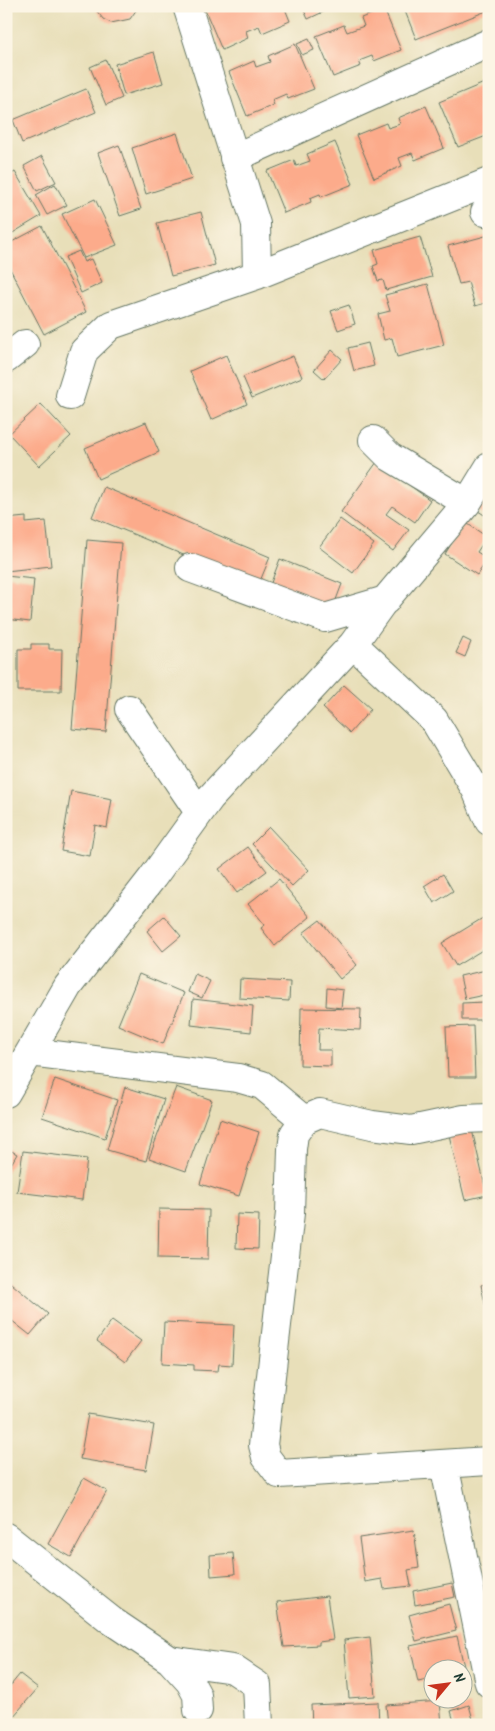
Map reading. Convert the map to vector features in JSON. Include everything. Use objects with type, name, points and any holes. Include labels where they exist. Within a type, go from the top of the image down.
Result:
[{"type":"street","points":[[187,6],[256,224],[257,274]]},
{"type":"street","points":[[234,158],[489,43]]},
{"type":"street","points":[[70,396],[84,351],[111,325],[257,274],[489,182]]},
{"type":"street","points":[[373,440],[390,457],[467,503]]},
{"type":"street","points":[[6,1093],[68,986],[153,877],[199,812],[353,644],[386,600],[467,503],[489,467]]},
{"type":"street","points":[[190,568],[325,618],[386,600]]},
{"type":"street","points":[[353,644],[434,720],[482,786],[489,821]]},
{"type":"street","points":[[129,709],[199,812]]},
{"type":"street","points":[[30,1052],[238,1078],[262,1085],[304,1120]]},
{"type":"street","points":[[489,1118],[464,1119],[411,1130],[372,1125],[320,1113],[304,1120],[294,1134],[290,1213],[263,1445],[266,1457],[279,1474],[489,1461]]},
{"type":"street","points":[[444,1464],[489,1683]]},
{"type":"street","points":[[6,1537],[112,1621],[170,1660],[190,1682],[197,1695],[198,1710]]},
{"type":"street","points":[[170,1660],[233,1669],[257,1685],[259,1725]]},
{"type":"building","points":[[93,6],[139,6],[130,19],[111,23],[103,19]]},
{"type":"building","points":[[213,6],[284,6],[290,21],[262,33],[259,26],[246,31],[248,38],[222,50],[205,10]]},
{"type":"building","points":[[302,6],[336,6],[308,19]]},
{"type":"building","points":[[403,6],[487,6],[489,10],[416,39]]},
{"type":"building","points":[[384,9],[401,50],[374,61],[372,56],[359,61],[361,66],[333,77],[316,36],[344,25],[347,32],[364,26],[361,18]]},
{"type":"building","points":[[309,39],[314,50],[302,55],[297,44]]},
{"type":"building","points":[[295,44],[314,89],[288,99],[286,94],[272,100],[274,105],[247,116],[229,72],[254,61],[256,67],[270,62],[268,56]]},
{"type":"building","points":[[154,52],[163,83],[124,95],[115,64]]},
{"type":"building","points":[[106,60],[122,98],[106,105],[90,67]]},
{"type":"building","points":[[489,81],[489,135],[458,147],[439,102]]},
{"type":"building","points":[[86,89],[96,112],[22,143],[13,120]]},
{"type":"building","points":[[426,106],[444,148],[415,160],[412,153],[399,158],[402,166],[374,178],[356,135],[386,123],[388,128],[400,124],[398,118]]},
{"type":"building","points":[[177,133],[192,179],[146,194],[132,148]]},
{"type":"building","points":[[335,142],[353,184],[321,197],[320,194],[310,198],[311,202],[284,213],[267,171],[294,160],[296,166],[310,161],[307,154]]},
{"type":"building","points":[[119,145],[141,209],[120,216],[98,153]]},
{"type":"building","points":[[42,156],[56,182],[37,191],[24,166]]},
{"type":"building","points":[[15,172],[41,216],[6,237],[6,177]]},
{"type":"building","points":[[55,184],[67,205],[47,215],[36,195]]},
{"type":"building","points":[[95,199],[117,245],[84,258],[62,214]]},
{"type":"building","points":[[201,212],[215,265],[171,276],[157,223]]},
{"type":"building","points":[[42,226],[86,312],[44,334],[6,261],[6,245]]},
{"type":"building","points":[[489,235],[489,302],[475,306],[468,282],[459,284],[448,246]]},
{"type":"building","points":[[420,237],[432,277],[386,290],[383,280],[378,281],[373,266],[378,264],[374,250]]},
{"type":"building","points":[[79,251],[84,262],[91,259],[102,283],[81,293],[65,257]]},
{"type":"building","points":[[428,284],[444,345],[397,357],[392,338],[384,340],[378,314],[390,311],[385,295]]},
{"type":"building","points":[[349,305],[355,324],[338,330],[331,311]]},
{"type":"building","points":[[368,343],[374,366],[354,371],[348,348]]},
{"type":"building","points":[[332,350],[342,359],[324,379],[314,370]]},
{"type":"building","points":[[226,355],[247,404],[211,420],[190,371]]},
{"type":"building","points":[[293,356],[302,377],[252,398],[243,377]]},
{"type":"building","points":[[41,404],[71,436],[39,466],[9,434]]},
{"type":"building","points":[[146,422],[159,452],[98,479],[85,448]]},
{"type":"building","points":[[377,462],[430,500],[415,522],[392,506],[386,514],[409,530],[393,551],[341,512]]},
{"type":"building","points":[[104,487],[270,557],[258,586],[92,517]]},
{"type":"building","points":[[489,488],[489,518],[475,509]]},
{"type":"building","points":[[26,517],[26,523],[46,521],[51,566],[6,571],[6,519]]},
{"type":"building","points":[[340,519],[374,544],[353,573],[319,547]]},
{"type":"building","points":[[465,522],[487,537],[477,552],[488,559],[477,575],[445,554]]},
{"type":"building","points":[[87,540],[121,543],[106,732],[72,729]]},
{"type":"building","points":[[280,559],[342,584],[331,613],[269,588]]},
{"type":"building","points":[[6,576],[34,579],[30,622],[6,619]]},
{"type":"building","points":[[463,638],[471,642],[465,657],[456,653]]},
{"type":"building","points":[[31,644],[49,644],[49,649],[62,649],[61,691],[18,691],[18,649],[31,649]]},
{"type":"building","points":[[489,669],[489,681],[486,677]]},
{"type":"building","points":[[344,685],[371,709],[350,733],[323,708]]},
{"type":"building","points":[[71,791],[112,799],[107,828],[95,825],[90,856],[61,851]]},
{"type":"building","points":[[269,827],[309,870],[292,886],[252,844]]},
{"type":"building","points":[[248,847],[267,871],[237,893],[219,869]]},
{"type":"building","points":[[443,874],[453,891],[434,903],[424,886]]},
{"type":"building","points":[[279,879],[310,917],[275,946],[261,928],[265,925],[248,904]]},
{"type":"building","points":[[164,916],[181,936],[163,951],[147,931]]},
{"type":"building","points":[[486,916],[489,920],[489,946],[456,966],[442,943]]},
{"type":"building","points":[[320,920],[357,965],[340,979],[303,933]]},
{"type":"building","points":[[486,970],[489,994],[465,999],[460,976]]},
{"type":"building","points":[[139,974],[184,993],[163,1044],[118,1025]]},
{"type":"building","points":[[195,974],[210,981],[202,998],[188,992]]},
{"type":"building","points":[[240,979],[290,982],[289,1001],[239,998]]},
{"type":"building","points":[[327,988],[343,990],[341,1008],[326,1006]]},
{"type":"building","points":[[193,999],[253,1006],[251,1032],[191,1025]]},
{"type":"building","points":[[484,1002],[484,1020],[462,1020],[462,1003]]},
{"type":"building","points":[[301,1008],[361,1009],[360,1030],[319,1028],[318,1050],[331,1050],[331,1066],[300,1065]]},
{"type":"building","points":[[473,1026],[475,1077],[448,1077],[446,1027]]},
{"type":"building","points":[[55,1079],[117,1100],[105,1138],[42,1117]]},
{"type":"building","points":[[125,1087],[164,1099],[146,1161],[107,1150]]},
{"type":"building","points":[[176,1087],[212,1100],[186,1171],[149,1158]]},
{"type":"building","points":[[220,1119],[259,1132],[239,1196],[200,1184]]},
{"type":"building","points":[[470,1121],[487,1195],[465,1200],[447,1127]]},
{"type":"building","points":[[6,1148],[17,1154],[6,1173]]},
{"type":"building","points":[[23,1151],[87,1159],[82,1200],[17,1192]]},
{"type":"building","points":[[159,1209],[209,1210],[208,1259],[158,1258]]},
{"type":"building","points":[[237,1214],[259,1215],[258,1249],[236,1248]]},
{"type":"building","points":[[6,1279],[48,1314],[30,1335],[6,1316]]},
{"type":"building","points":[[489,1283],[489,1317],[488,1317],[481,1285]]},
{"type":"building","points":[[112,1320],[141,1341],[125,1362],[97,1341]]},
{"type":"building","points":[[164,1322],[234,1325],[232,1365],[219,1364],[218,1371],[194,1370],[194,1365],[162,1363]]},
{"type":"building","points":[[88,1414],[154,1425],[146,1470],[80,1459]]},
{"type":"building","points":[[84,1478],[107,1491],[71,1557],[48,1544]]},
{"type":"building","points":[[414,1530],[419,1568],[408,1570],[411,1586],[384,1589],[382,1579],[365,1582],[359,1538]]},
{"type":"building","points":[[233,1553],[235,1574],[211,1576],[210,1555]]},
{"type":"building","points":[[452,1583],[455,1597],[415,1605],[413,1591]]},
{"type":"building","points":[[327,1596],[333,1640],[319,1642],[319,1645],[284,1647],[277,1602]]},
{"type":"building","points":[[449,1604],[456,1631],[416,1641],[409,1615]]},
{"type":"building","points":[[457,1636],[462,1658],[422,1658],[422,1681],[418,1682],[410,1646]]},
{"type":"building","points":[[370,1637],[375,1696],[349,1698],[344,1640]]},
{"type":"building","points":[[20,1674],[38,1688],[6,1725],[6,1691]]},
{"type":"building","points":[[378,1702],[379,1725],[312,1725],[311,1705]]},
{"type":"building","points":[[422,1702],[422,1708],[441,1708],[442,1725],[388,1725],[386,1705]]},
{"type":"building","points":[[460,1708],[470,1708],[474,1723],[455,1725],[451,1711]]}]
